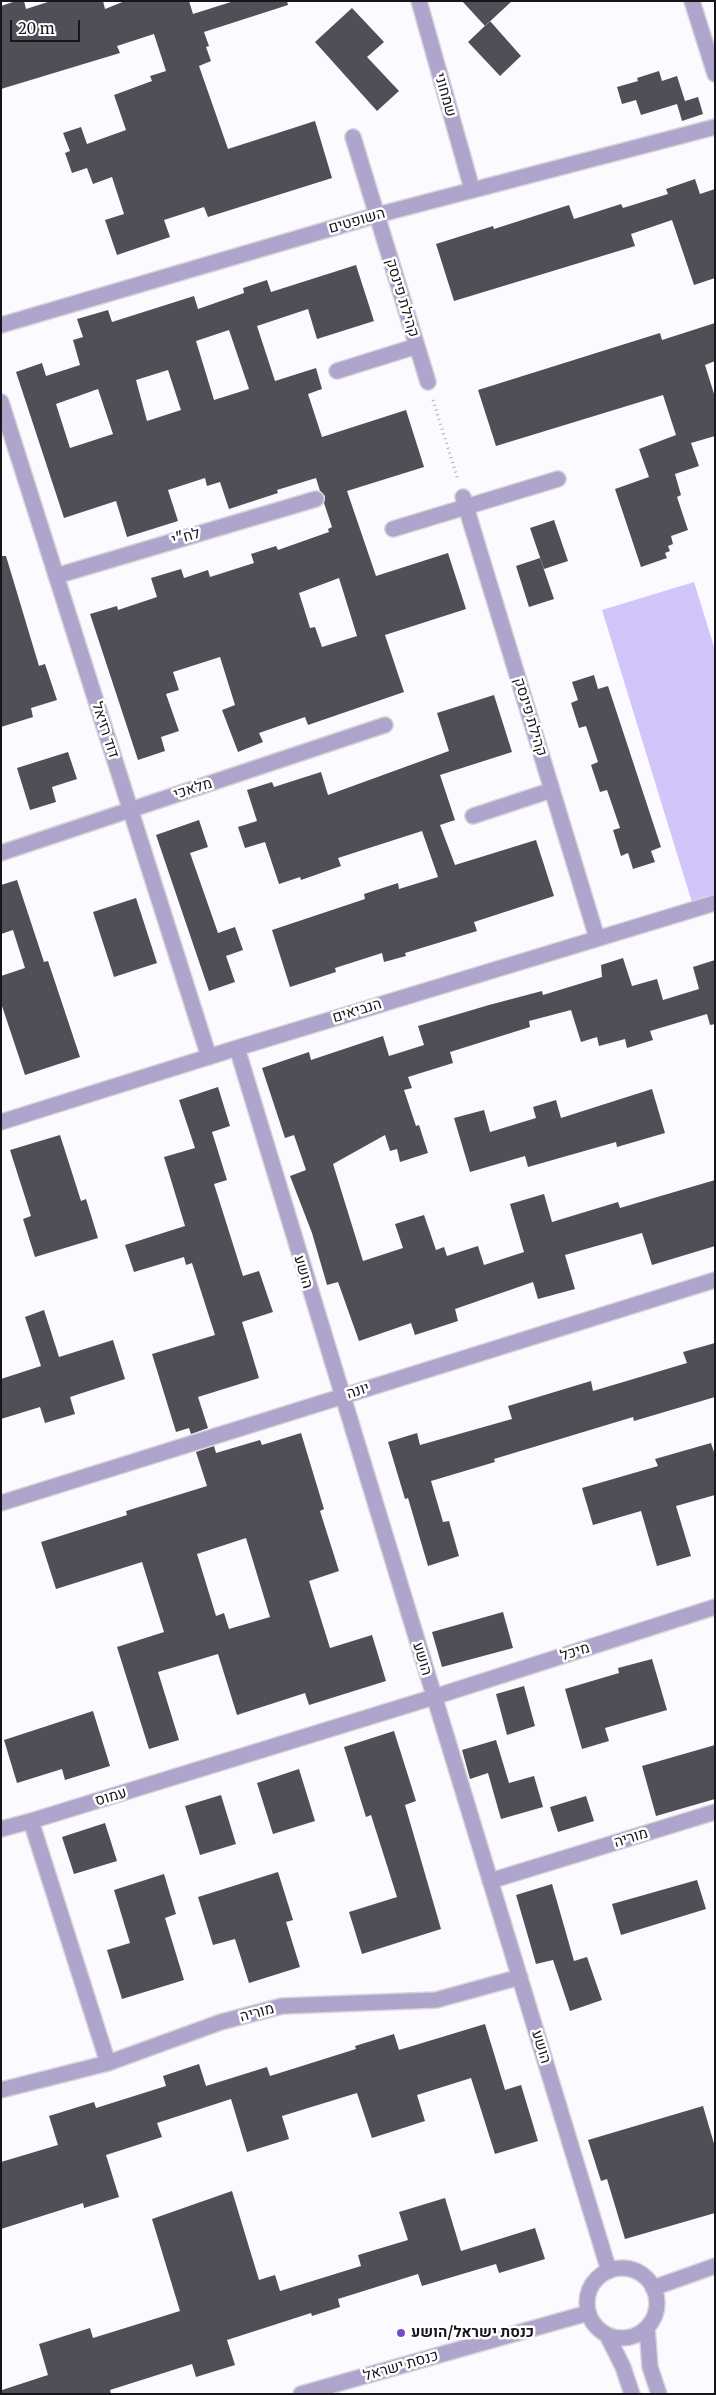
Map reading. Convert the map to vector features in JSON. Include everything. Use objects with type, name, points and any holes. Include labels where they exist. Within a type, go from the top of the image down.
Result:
[{"type":"street","name":"שמחוני","points":[[419,1],[472,189]]},
{"type":"street","points":[[692,1],[715,74]]},
{"type":"street","name":"השופטים","points":[[1,325],[377,215],[715,127]]},
{"type":"street","name":"קהילת פינסק","points":[[353,137],[428,382]]},
{"type":"street","points":[[337,371],[416,346]]},
{"type":"street","name":"דוד רזיאל","points":[[1,402],[209,1057]]},
{"type":"street","points":[[393,529],[464,502],[558,479]]},
{"type":"street","name":"לח\"י","points":[[56,576],[316,499]]},
{"type":"street","name":"קהילת פינסק","points":[[464,502],[597,938]]},
{"type":"street","name":"מלאכי","points":[[1,852],[385,725]]},
{"type":"street","points":[[473,816],[552,790]]},
{"type":"street","name":"הנביאים","points":[[1,1122],[237,1048],[715,903]]},
{"type":"street","name":"הושע","points":[[237,1048],[340,1396],[609,2271]]},
{"type":"street","name":"יונה","points":[[1,1503],[715,1280]]},
{"type":"street","name":"מיכל","points":[[434,1697],[715,1607]]},
{"type":"street","name":"עמוס","points":[[1,1829],[434,1697]]},
{"type":"street","name":"מוריה","points":[[490,1881],[715,1812]]},
{"type":"street","points":[[31,1821],[108,2063]]},
{"type":"street","name":"מוריה","points":[[1,2090],[108,2063],[221,2022],[282,2006],[436,2000],[520,1977]]},
{"type":"street","points":[[653,2288],[715,2266]]},
{"type":"street","points":[[632,2394],[623,2367],[606,2335],[592,2322],[588,2313],[588,2293],[593,2284],[609,2271],[619,2268],[629,2269],[647,2279],[657,2298],[657,2309],[647,2328],[650,2367],[659,2394]]},
{"type":"street","name":"כנסת ישראל","points":[[301,2394],[588,2313]]},
{"type":"street","points":[[606,2335],[628,2338],[647,2328]]},
{"type":"path","points":[[428,382],[464,502]]},
{"type":"shaded area","points":[[694,582],[715,650],[715,903],[694,909],[602,610]]},
{"type":"building","points":[[16,1],[24,1],[26,9],[51,1],[103,1],[105,9],[125,1],[189,1],[193,14],[234,1],[287,1],[288,5],[204,32],[209,46],[206,47],[211,61],[199,66],[228,149],[315,121],[332,178],[208,217],[204,207],[164,220],[170,237],[117,255],[105,220],[124,214],[112,177],[93,184],[87,168],[72,173],[65,153],[70,151],[63,133],[81,127],[87,144],[126,130],[114,95],[152,81],[150,76],[166,71],[154,34],[117,46],[120,53],[1,89],[1,6]]},
{"type":"building","points":[[462,1],[512,1],[485,26]]},
{"type":"building","points":[[352,8],[384,42],[367,57],[399,91],[377,111],[315,42]]},
{"type":"building","points":[[490,21],[521,56],[500,76],[468,42]]},
{"type":"building","points":[[659,71],[662,81],[677,76],[685,101],[698,97],[703,114],[682,121],[677,104],[641,115],[636,100],[622,104],[617,87],[638,81],[637,78]]},
{"type":"building","points":[[695,179],[700,194],[715,189],[715,278],[694,285],[672,220],[631,234],[635,246],[454,301],[436,244],[493,226],[494,229],[569,205],[574,219],[621,204],[623,208],[668,194],[666,189]]},
{"type":"building","points":[[356,265],[374,321],[317,339],[308,309],[257,326],[275,381],[316,368],[322,389],[308,394],[322,437],[406,410],[424,467],[347,491],[376,576],[448,553],[466,609],[385,635],[404,692],[308,725],[305,717],[259,733],[263,742],[238,752],[222,710],[235,705],[220,657],[173,672],[179,690],[166,694],[179,731],[161,737],[165,751],[138,760],[90,614],[117,606],[118,610],[157,597],[151,578],[181,569],[184,578],[208,570],[210,577],[254,563],[251,554],[276,546],[278,550],[329,532],[328,529],[332,527],[324,503],[325,496],[320,491],[316,478],[277,490],[278,493],[229,509],[220,482],[207,486],[205,478],[168,490],[178,521],[127,537],[116,501],[64,518],[16,372],[42,363],[46,376],[80,365],[73,340],[83,337],[77,319],[108,310],[112,322],[194,296],[198,309],[244,293],[243,288],[267,280],[271,292]],"holes":[[[229,330],[249,389],[214,400],[196,341]],[[168,370],[181,410],[147,421],[136,380]],[[98,389],[113,434],[70,448],[56,404]],[[339,578],[357,636],[322,647],[315,627],[310,628],[299,593]]]},
{"type":"building","points":[[715,323],[715,361],[705,365],[715,397],[715,436],[691,443],[699,466],[675,474],[681,495],[677,497],[688,530],[671,536],[673,544],[668,546],[670,551],[665,553],[667,558],[641,567],[615,489],[649,477],[639,449],[676,435],[663,395],[496,446],[478,390],[660,333],[662,340]]},
{"type":"building","points":[[554,520],[568,561],[544,569],[530,528]]},
{"type":"building","points":[[1,556],[6,556],[39,666],[45,664],[57,700],[31,708],[33,717],[1,727]]},
{"type":"building","points":[[540,558],[554,599],[529,607],[516,566]]},
{"type":"building","points":[[594,675],[598,689],[608,686],[661,847],[651,851],[655,862],[633,869],[628,853],[621,856],[613,830],[620,828],[607,790],[600,792],[591,765],[598,762],[586,726],[579,728],[571,703],[578,700],[572,682]]},
{"type":"building","points":[[494,695],[512,752],[440,775],[455,820],[440,825],[455,865],[536,840],[554,896],[474,922],[477,931],[405,953],[406,956],[384,962],[382,953],[335,968],[336,972],[290,987],[272,930],[365,899],[364,894],[398,883],[399,889],[438,877],[422,831],[338,858],[341,866],[301,880],[300,877],[279,884],[265,842],[245,848],[238,827],[257,821],[247,790],[272,782],[274,787],[321,772],[328,795],[449,751],[437,713]]},
{"type":"building","points":[[68,752],[77,779],[52,787],[56,802],[30,810],[17,768]]},
{"type":"building","points":[[199,820],[208,847],[190,853],[218,933],[235,927],[243,950],[226,956],[235,982],[209,991],[156,835]]},
{"type":"building","points":[[17,880],[44,962],[48,961],[80,1057],[25,1075],[1,1003],[1,976],[25,968],[13,930],[1,934],[1,885]]},
{"type":"building","points":[[136,898],[157,963],[114,977],[93,912]]},
{"type":"building","points":[[623,958],[632,986],[657,979],[663,1000],[699,989],[693,967],[715,960],[715,1024],[710,1025],[707,1014],[650,1031],[653,1040],[627,1048],[625,1039],[599,1046],[597,1037],[581,1042],[571,1010],[529,1021],[530,1027],[450,1052],[453,1063],[408,1077],[412,1088],[404,1090],[416,1126],[419,1125],[428,1153],[400,1162],[397,1149],[390,1151],[385,1135],[333,1164],[363,1261],[403,1248],[395,1224],[424,1215],[436,1250],[444,1247],[447,1256],[478,1246],[484,1265],[524,1252],[510,1204],[544,1194],[552,1222],[618,1202],[620,1208],[715,1180],[715,1246],[652,1265],[642,1233],[565,1255],[575,1289],[538,1299],[533,1282],[455,1309],[458,1321],[415,1335],[411,1323],[359,1341],[338,1282],[327,1285],[312,1233],[290,1176],[306,1170],[294,1135],[285,1138],[262,1068],[309,1052],[311,1060],[383,1036],[389,1056],[424,1045],[418,1026],[542,991],[543,995],[602,977],[601,965]]},
{"type":"building","points":[[218,1087],[230,1126],[212,1132],[227,1180],[214,1184],[243,1276],[259,1271],[273,1312],[242,1322],[259,1378],[198,1397],[208,1428],[191,1434],[189,1428],[176,1432],[152,1354],[215,1335],[192,1263],[186,1265],[184,1257],[134,1272],[125,1245],[185,1226],[164,1157],[195,1148],[179,1100]]},
{"type":"building","points":[[652,1089],[665,1133],[617,1147],[616,1142],[528,1167],[525,1156],[470,1172],[454,1118],[484,1110],[490,1132],[536,1118],[533,1107],[556,1100],[561,1118]]},
{"type":"building","points":[[60,1135],[81,1201],[86,1199],[98,1238],[35,1257],[23,1219],[31,1216],[10,1150]]},
{"type":"building","points":[[44,1310],[59,1357],[113,1340],[125,1379],[70,1397],[75,1414],[45,1423],[40,1407],[1,1419],[1,1379],[41,1366],[25,1317]]},
{"type":"building","points":[[715,1343],[715,1397],[634,1421],[633,1417],[494,1459],[495,1462],[431,1481],[443,1522],[449,1521],[459,1556],[428,1566],[408,1498],[405,1499],[388,1442],[417,1433],[420,1445],[512,1419],[508,1406],[591,1381],[593,1391],[687,1363],[683,1352]]},
{"type":"building","points":[[301,1433],[324,1509],[320,1511],[339,1571],[309,1581],[330,1648],[372,1635],[386,1681],[309,1705],[305,1693],[237,1715],[218,1654],[158,1672],[179,1740],[149,1749],[117,1647],[164,1632],[142,1562],[56,1589],[41,1542],[127,1515],[126,1511],[207,1486],[196,1452],[214,1446],[216,1453],[260,1440],[262,1445]],"holes":[[[246,1538],[270,1617],[229,1629],[224,1613],[216,1616],[197,1554]]]},
{"type":"building","points":[[711,1443],[715,1455],[715,1495],[676,1506],[691,1556],[657,1566],[641,1511],[593,1525],[582,1488],[658,1466],[655,1459]]},
{"type":"building","points":[[503,1612],[513,1648],[442,1667],[432,1632]]},
{"type":"building","points":[[652,1659],[667,1710],[605,1728],[609,1741],[582,1749],[565,1689],[619,1673],[618,1668]]},
{"type":"building","points":[[524,1686],[535,1726],[507,1735],[496,1694]]},
{"type":"building","points":[[93,1711],[110,1766],[65,1780],[62,1769],[17,1783],[4,1740]]},
{"type":"building","points":[[394,1731],[416,1801],[405,1805],[441,1929],[362,1954],[349,1912],[397,1897],[371,1815],[366,1817],[344,1747]]},
{"type":"building","points":[[496,1740],[509,1783],[534,1776],[543,1807],[501,1819],[488,1773],[470,1779],[462,1750]]},
{"type":"building","points":[[715,1745],[715,1799],[656,1816],[642,1766]]},
{"type":"building","points":[[299,1769],[315,1821],[273,1834],[257,1783]]},
{"type":"building","points":[[221,1795],[236,1844],[200,1855],[185,1806]]},
{"type":"building","points":[[586,1796],[594,1821],[558,1832],[550,1807]]},
{"type":"building","points":[[105,1823],[117,1861],[74,1874],[62,1837]]},
{"type":"building","points":[[278,1872],[293,1920],[286,1922],[300,1967],[249,1983],[235,1939],[213,1945],[198,1897]]},
{"type":"building","points":[[164,1874],[176,1914],[165,1918],[184,1980],[122,1999],[107,1950],[130,1943],[114,1890]]},
{"type":"building","points":[[697,1880],[706,1909],[621,1935],[612,1904]]},
{"type":"building","points":[[552,1884],[574,1961],[587,1957],[602,2000],[570,2011],[553,1960],[536,1964],[516,1895]]},
{"type":"building","points":[[485,2024],[505,2090],[521,2085],[538,2141],[495,2154],[471,2078],[417,2095],[425,2121],[372,2138],[357,2093],[282,2116],[289,2139],[247,2152],[231,2099],[157,2123],[162,2137],[106,2155],[119,2197],[84,2208],[83,2203],[1,2229],[1,2162],[58,2145],[49,2116],[94,2102],[96,2108],[166,2086],[163,2076],[199,2064],[206,2086],[267,2067],[270,2076],[356,2049],[355,2046],[394,2034],[399,2050]]},
{"type":"building","points":[[703,2106],[715,2147],[715,2213],[625,2239],[607,2179],[601,2181],[588,2140]]},
{"type":"building","points":[[232,2191],[259,2280],[275,2275],[280,2291],[361,2266],[358,2255],[408,2240],[399,2212],[445,2198],[461,2251],[535,2228],[545,2259],[499,2273],[496,2264],[422,2286],[418,2274],[338,2299],[340,2307],[312,2316],[311,2313],[227,2340],[235,2365],[196,2377],[192,2364],[110,2390],[111,2394],[2,2394],[2,2390],[48,2375],[39,2344],[90,2328],[93,2338],[180,2311],[152,2219]]},
{"type":"place","name":"כנסת ישראל/הושע","points":[[401,2333]]}]
